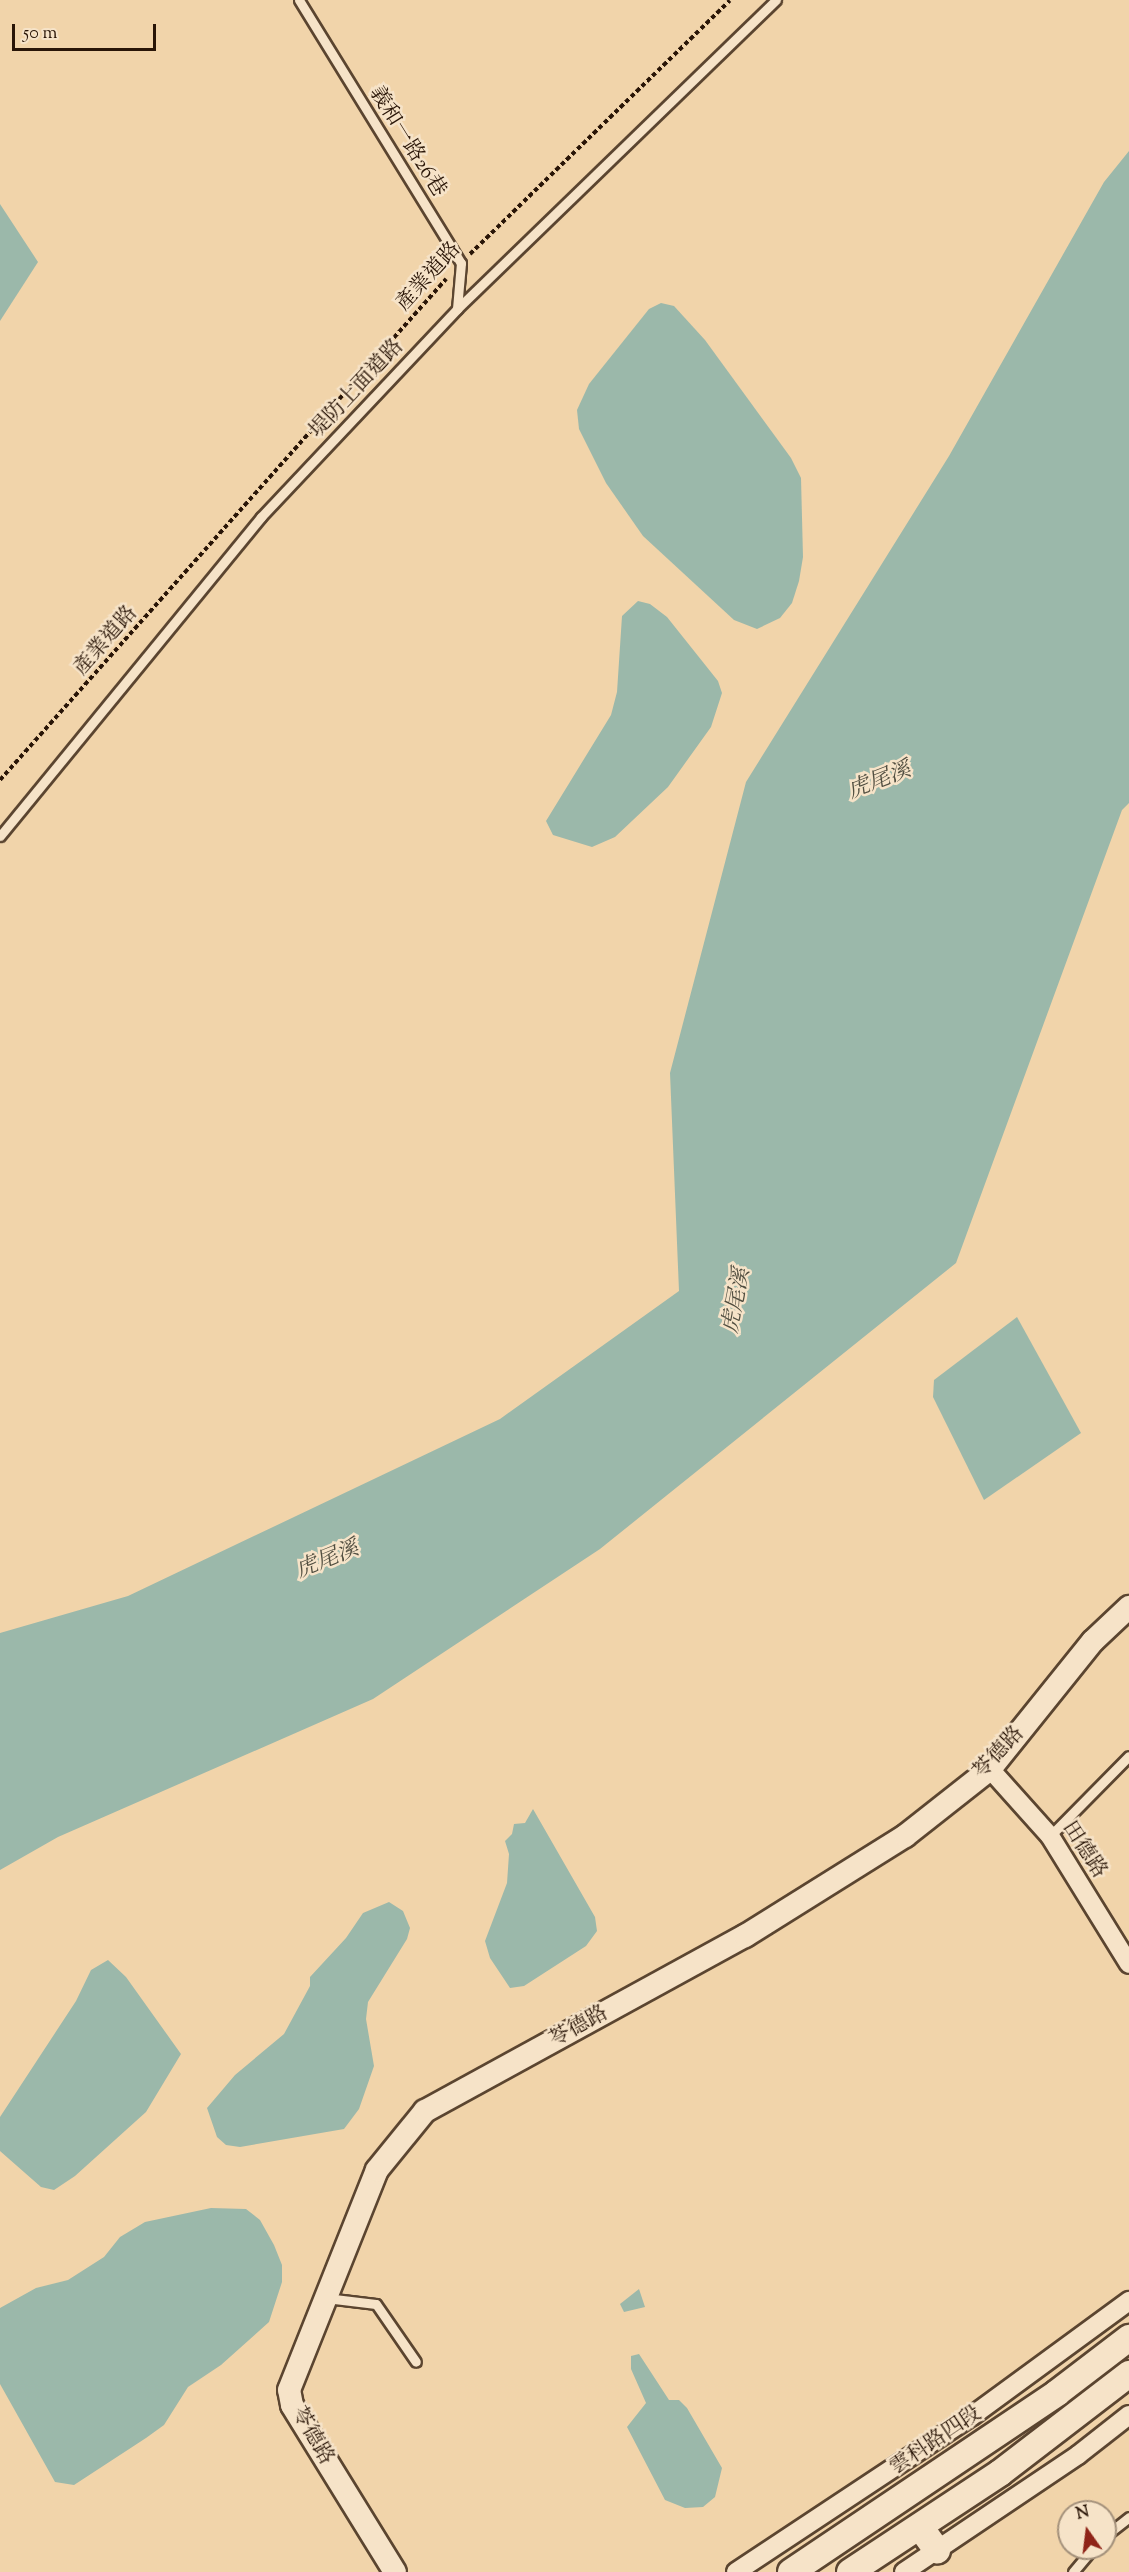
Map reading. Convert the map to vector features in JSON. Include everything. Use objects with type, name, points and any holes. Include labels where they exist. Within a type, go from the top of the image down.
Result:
[{"type":"main road","name":"雲科路四段","points":[[791,2572],[1028,2414],[1129,2338]]},
{"type":"main road","points":[[850,2572],[1000,2473],[1129,2374]]},
{"type":"main road","points":[[920,2527],[937,2550]]},
{"type":"street","name":"苓德路","points":[[395,2572],[292,2405],[290,2390],[377,2170],[425,2111],[744,1936],[905,1836],[990,1769],[1093,1641],[1129,1607]]},
{"type":"street","name":"田德路","points":[[990,1769],[1050,1836],[1129,1964]]},
{"type":"street","name":"雲科路四段","points":[[736,2572],[972,2416],[1129,2301]]},
{"type":"street","points":[[904,2572],[1078,2455],[1129,2415]]},
{"type":"lane","name":"義和一路26巷","points":[[298,0],[461,263]]},
{"type":"lane","name":"堤防上面道路","points":[[0,837],[261,517],[457,309],[776,0]]},
{"type":"lane","points":[[457,309],[461,263]]},
{"type":"lane","points":[[1050,1836],[1129,1756]]},
{"type":"lane","points":[[326,2298],[376,2304],[416,2362]]},
{"type":"lane","points":[[1117,2526],[1129,2517]]},
{"type":"lane","points":[[1073,2572],[1083,2560]]},
{"type":"path","name":"產業道路","points":[[0,780],[461,263],[730,0]]},
{"type":"water","name":"虎尾溪","points":[[1129,151],[1129,803],[1122,810],[956,1263],[600,1549],[373,1699],[58,1837],[0,1870],[0,1633],[128,1596],[500,1419],[679,1291],[670,1073],[746,782],[949,456],[1104,182]]},
{"type":"water","points":[[0,204],[38,262],[0,321]]},
{"type":"water","points":[[661,303],[674,306],[705,340],[791,458],[801,478],[803,557],[799,581],[792,603],[780,618],[757,629],[734,620],[643,536],[606,483],[579,429],[577,410],[589,384],[649,309]]},
{"type":"water","points":[[638,601],[650,604],[667,617],[718,681],[722,693],[711,727],[668,787],[615,837],[592,847],[553,835],[546,821],[611,715],[617,692],[622,616]]},
{"type":"water","points":[[1017,1317],[1081,1433],[984,1500],[933,1397],[934,1380]]},
{"type":"water","points":[[533,1809],[595,1917],[597,1931],[586,1946],[524,1986],[510,1988],[490,1958],[485,1941],[507,1883],[509,1854],[505,1841],[512,1834],[514,1824],[525,1823]]},
{"type":"water","points":[[389,1902],[403,1911],[410,1928],[407,1939],[368,2002],[366,2019],[374,2066],[359,2109],[344,2129],[240,2147],[226,2145],[217,2137],[207,2108],[235,2075],[284,2034],[310,1986],[310,1977],[346,1938],[363,1913]]},
{"type":"water","points":[[108,1960],[126,1977],[181,2054],[146,2112],[75,2176],[54,2190],[41,2187],[0,2151],[0,2117],[76,2001],[91,1970]]},
{"type":"water","points":[[211,2208],[246,2209],[260,2220],[274,2245],[282,2265],[282,2282],[269,2322],[221,2365],[188,2387],[164,2425],[74,2485],[55,2482],[0,2384],[0,2308],[36,2288],[68,2280],[104,2257],[120,2237],[145,2222]]},
{"type":"water","points":[[639,2289],[645,2307],[624,2312],[620,2304]]},
{"type":"water","points":[[639,2354],[669,2400],[679,2400],[687,2408],[722,2468],[715,2497],[703,2507],[685,2508],[665,2500],[627,2427],[646,2403],[631,2369],[631,2356]]}]
